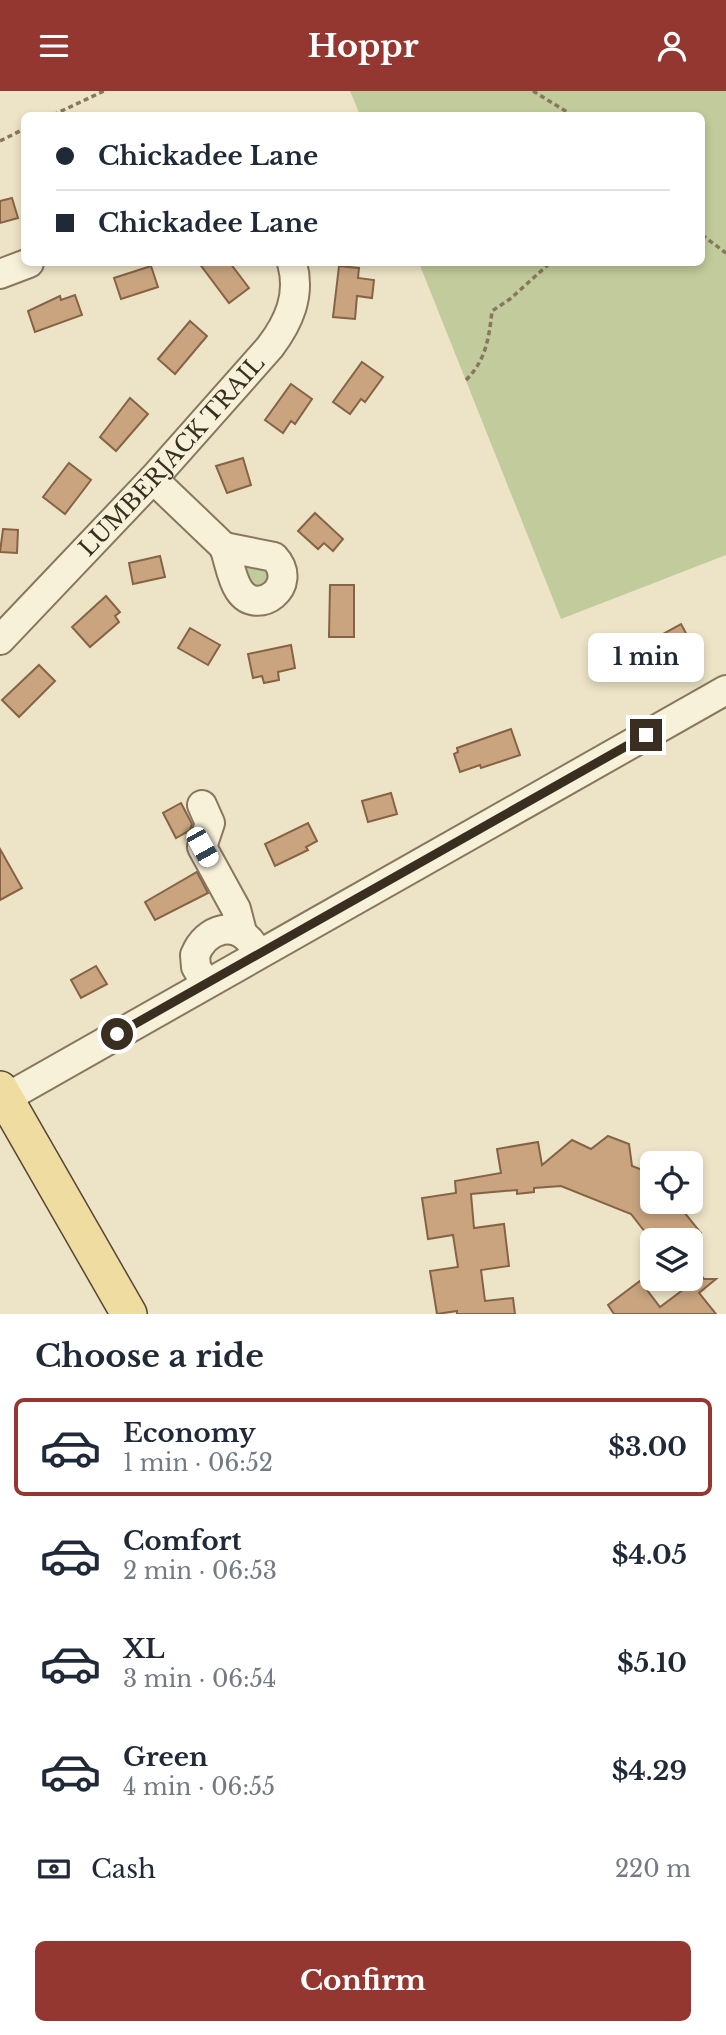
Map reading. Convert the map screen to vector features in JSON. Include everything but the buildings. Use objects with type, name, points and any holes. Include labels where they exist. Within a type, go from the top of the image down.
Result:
[{"type":"main road","points":[[3,1094],[129,1314]]},
{"type":"street","points":[[0,274],[21,266]]},
{"type":"street","name":"LUMBERJACK TRAIL","points":[[3,631],[153,479],[281,334],[295,292],[292,266]]},
{"type":"street","points":[[153,479],[224,547]]},
{"type":"street","points":[[3,1094],[258,955],[726,690]]},
{"type":"street","points":[[202,805],[210,823],[202,847],[236,909],[242,932],[258,955]]},
{"type":"street","points":[[206,984],[194,961],[197,948],[209,934],[219,930],[242,932]]},
{"type":"path","points":[[59,112],[104,91]]},
{"type":"path","points":[[533,91],[567,112]]},
{"type":"path","points":[[0,141],[21,130]]},
{"type":"path","points":[[705,237],[726,253]]},
{"type":"path","points":[[466,380],[481,365],[492,311],[510,299],[547,266]]},
{"type":"green space","points":[[350,91],[726,91],[726,555],[561,619],[420,266],[705,266],[705,112],[359,112]]},
{"type":"green space","points":[[259,561],[274,579],[254,592],[244,572],[249,564]]},
{"type":"route","points":[[117,1034],[646,735]]}]
